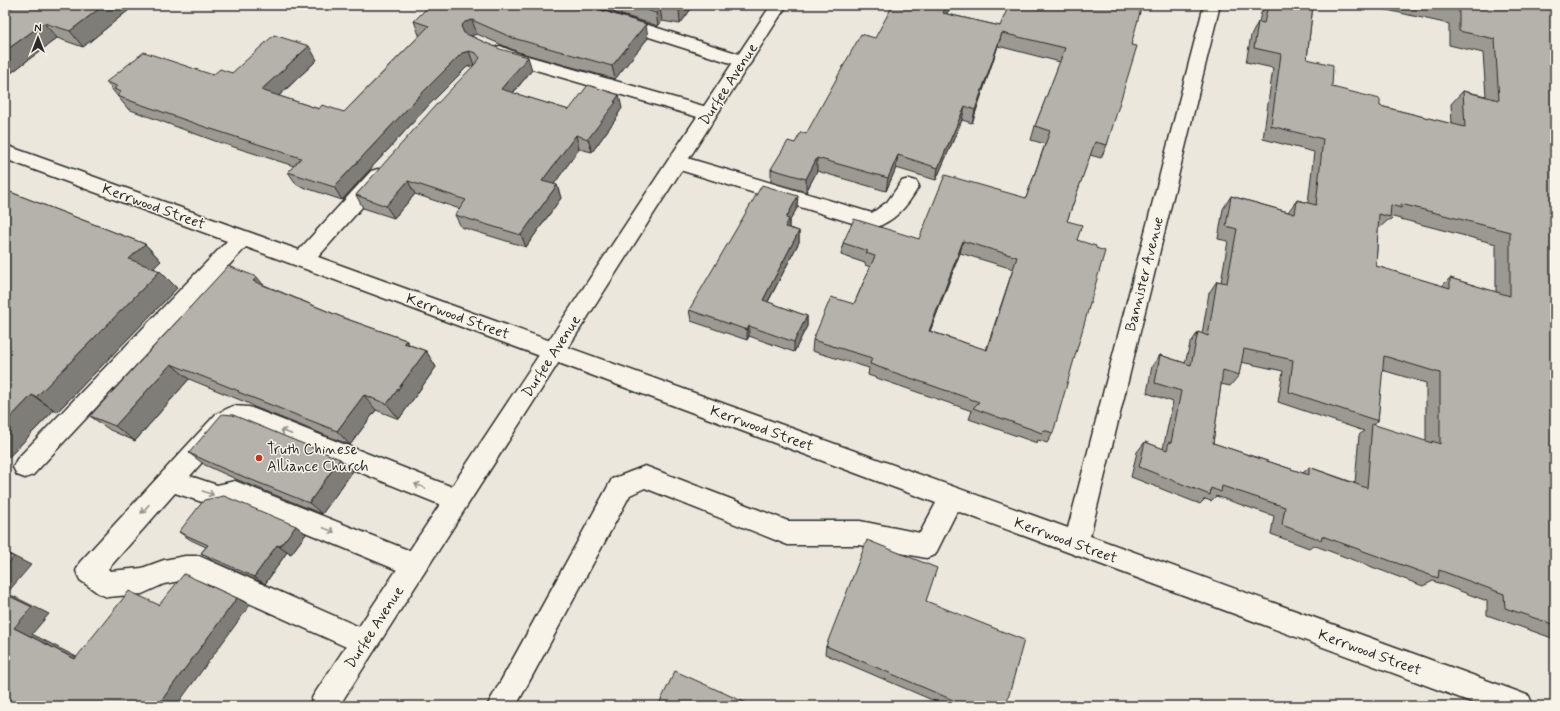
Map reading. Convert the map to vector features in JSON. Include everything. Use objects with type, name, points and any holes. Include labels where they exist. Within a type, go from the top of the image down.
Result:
[{"type":"street","points":[[567,5],[742,61]]},
{"type":"street","name":"Durfee Avenue","points":[[322,706],[779,5]]},
{"type":"street","name":"Bannister Avenue","points":[[1076,544],[1212,5]]},
{"type":"street","points":[[483,45],[511,57],[708,114]]},
{"type":"street","name":"Kerrwood Street","points":[[5,152],[554,351],[1519,706]]},
{"type":"street","points":[[303,260],[392,160]]},
{"type":"street","points":[[677,162],[872,221],[880,220],[886,215],[909,186]]},
{"type":"street","points":[[25,467],[242,238]]},
{"type":"street","points":[[364,642],[199,568],[185,568],[164,572],[142,581],[107,584],[89,571],[224,421],[233,416],[249,418],[456,500]]},
{"type":"street","points":[[501,706],[622,487],[645,478],[788,533],[860,533],[926,546],[951,498]]},
{"type":"street","points":[[171,480],[217,496],[235,492],[414,565]]},
{"type":"building","points":[[16,5],[104,5],[70,31],[44,23],[5,51],[5,13]]},
{"type":"building","points":[[430,5],[584,5],[646,24],[612,66],[513,38],[472,20],[465,22],[461,26],[464,33],[500,49],[528,57],[501,89],[569,110],[588,85],[619,95],[614,102],[616,102],[588,139],[576,135],[542,181],[557,185],[521,235],[455,215],[466,200],[408,181],[386,206],[356,195],[435,106],[476,63],[480,58],[476,53],[469,51],[462,53],[421,94],[334,187],[288,172],[301,158],[205,127],[117,96],[121,92],[114,89],[117,86],[106,82],[144,52],[213,75],[220,69],[232,73],[274,35],[309,46],[261,90],[319,109],[322,105],[344,112],[429,26],[414,21]]},
{"type":"building","points":[[631,5],[683,5],[679,10],[660,7],[656,13]]},
{"type":"building","points":[[893,5],[947,5],[943,13],[1000,26],[1009,5],[1142,5],[1131,45],[1137,46],[1107,145],[1095,142],[1067,221],[1082,225],[1077,240],[1096,246],[1096,248],[1105,251],[1053,433],[1043,430],[1042,433],[973,408],[979,402],[870,364],[872,358],[813,340],[831,297],[854,304],[875,256],[866,253],[868,251],[843,243],[854,219],[919,239],[945,175],[1026,198],[1050,131],[1035,126],[1065,48],[1002,33],[975,110],[965,106],[938,168],[898,155],[888,178],[817,158],[806,179],[771,169],[788,141],[795,143],[801,132],[806,134],[861,34],[875,38]],"holes":[[[963,241],[1017,257],[987,350],[929,331]]]},
{"type":"building","points":[[1268,5],[1313,5],[1307,59],[1333,65],[1332,87],[1380,99],[1380,106],[1465,127],[1463,91],[1499,100],[1495,39],[1459,31],[1459,10],[1437,5],[1555,5],[1555,625],[1505,608],[1504,594],[1439,570],[1438,578],[1322,536],[1321,540],[1282,525],[1285,507],[1222,486],[1221,492],[1211,488],[1210,495],[1139,467],[1145,442],[1167,450],[1169,442],[1171,443],[1181,391],[1155,383],[1160,355],[1191,365],[1198,332],[1208,336],[1217,281],[1227,283],[1237,229],[1226,226],[1231,196],[1295,214],[1297,200],[1316,205],[1323,139],[1271,126],[1281,54],[1254,48],[1258,22],[1264,23]],"holes":[[[1401,204],[1510,232],[1510,296],[1450,278],[1450,288],[1376,266],[1379,214],[1390,217],[1391,205],[1401,208]],[[1244,349],[1293,360],[1289,392],[1378,421],[1384,356],[1440,373],[1440,444],[1432,441],[1432,443],[1372,424],[1367,488],[1309,467],[1309,475],[1213,443],[1223,370],[1239,375]]]},
{"type":"building","points":[[762,185],[798,196],[786,218],[789,219],[785,227],[799,231],[763,300],[807,316],[794,342],[749,326],[747,330],[689,310]]},
{"type":"building","points":[[5,190],[145,244],[129,259],[160,271],[36,397],[32,395],[5,423],[5,389],[9,385],[5,383]]},
{"type":"building","points":[[228,266],[257,277],[253,281],[344,318],[406,340],[404,343],[426,351],[387,404],[364,395],[337,431],[171,364],[115,426],[90,416]]},
{"type":"building","points":[[222,414],[233,415],[340,459],[309,503],[189,453]]},
{"type":"building","points":[[224,496],[296,526],[280,546],[277,545],[254,577],[201,553],[208,545],[179,532],[204,500]]},
{"type":"building","points":[[867,540],[937,568],[926,601],[1024,640],[1006,706],[967,706],[826,646]]},
{"type":"building","points":[[5,553],[14,557],[5,567]]},
{"type":"building","points":[[184,574],[237,598],[161,701],[164,703],[161,706],[5,706],[5,594],[32,607],[14,628],[75,659],[129,591],[159,605]]},
{"type":"building","points":[[675,671],[753,706],[658,706]]},
{"type":"place","name":"Truth Chinese Alliance Church","points":[[259,458]]}]
